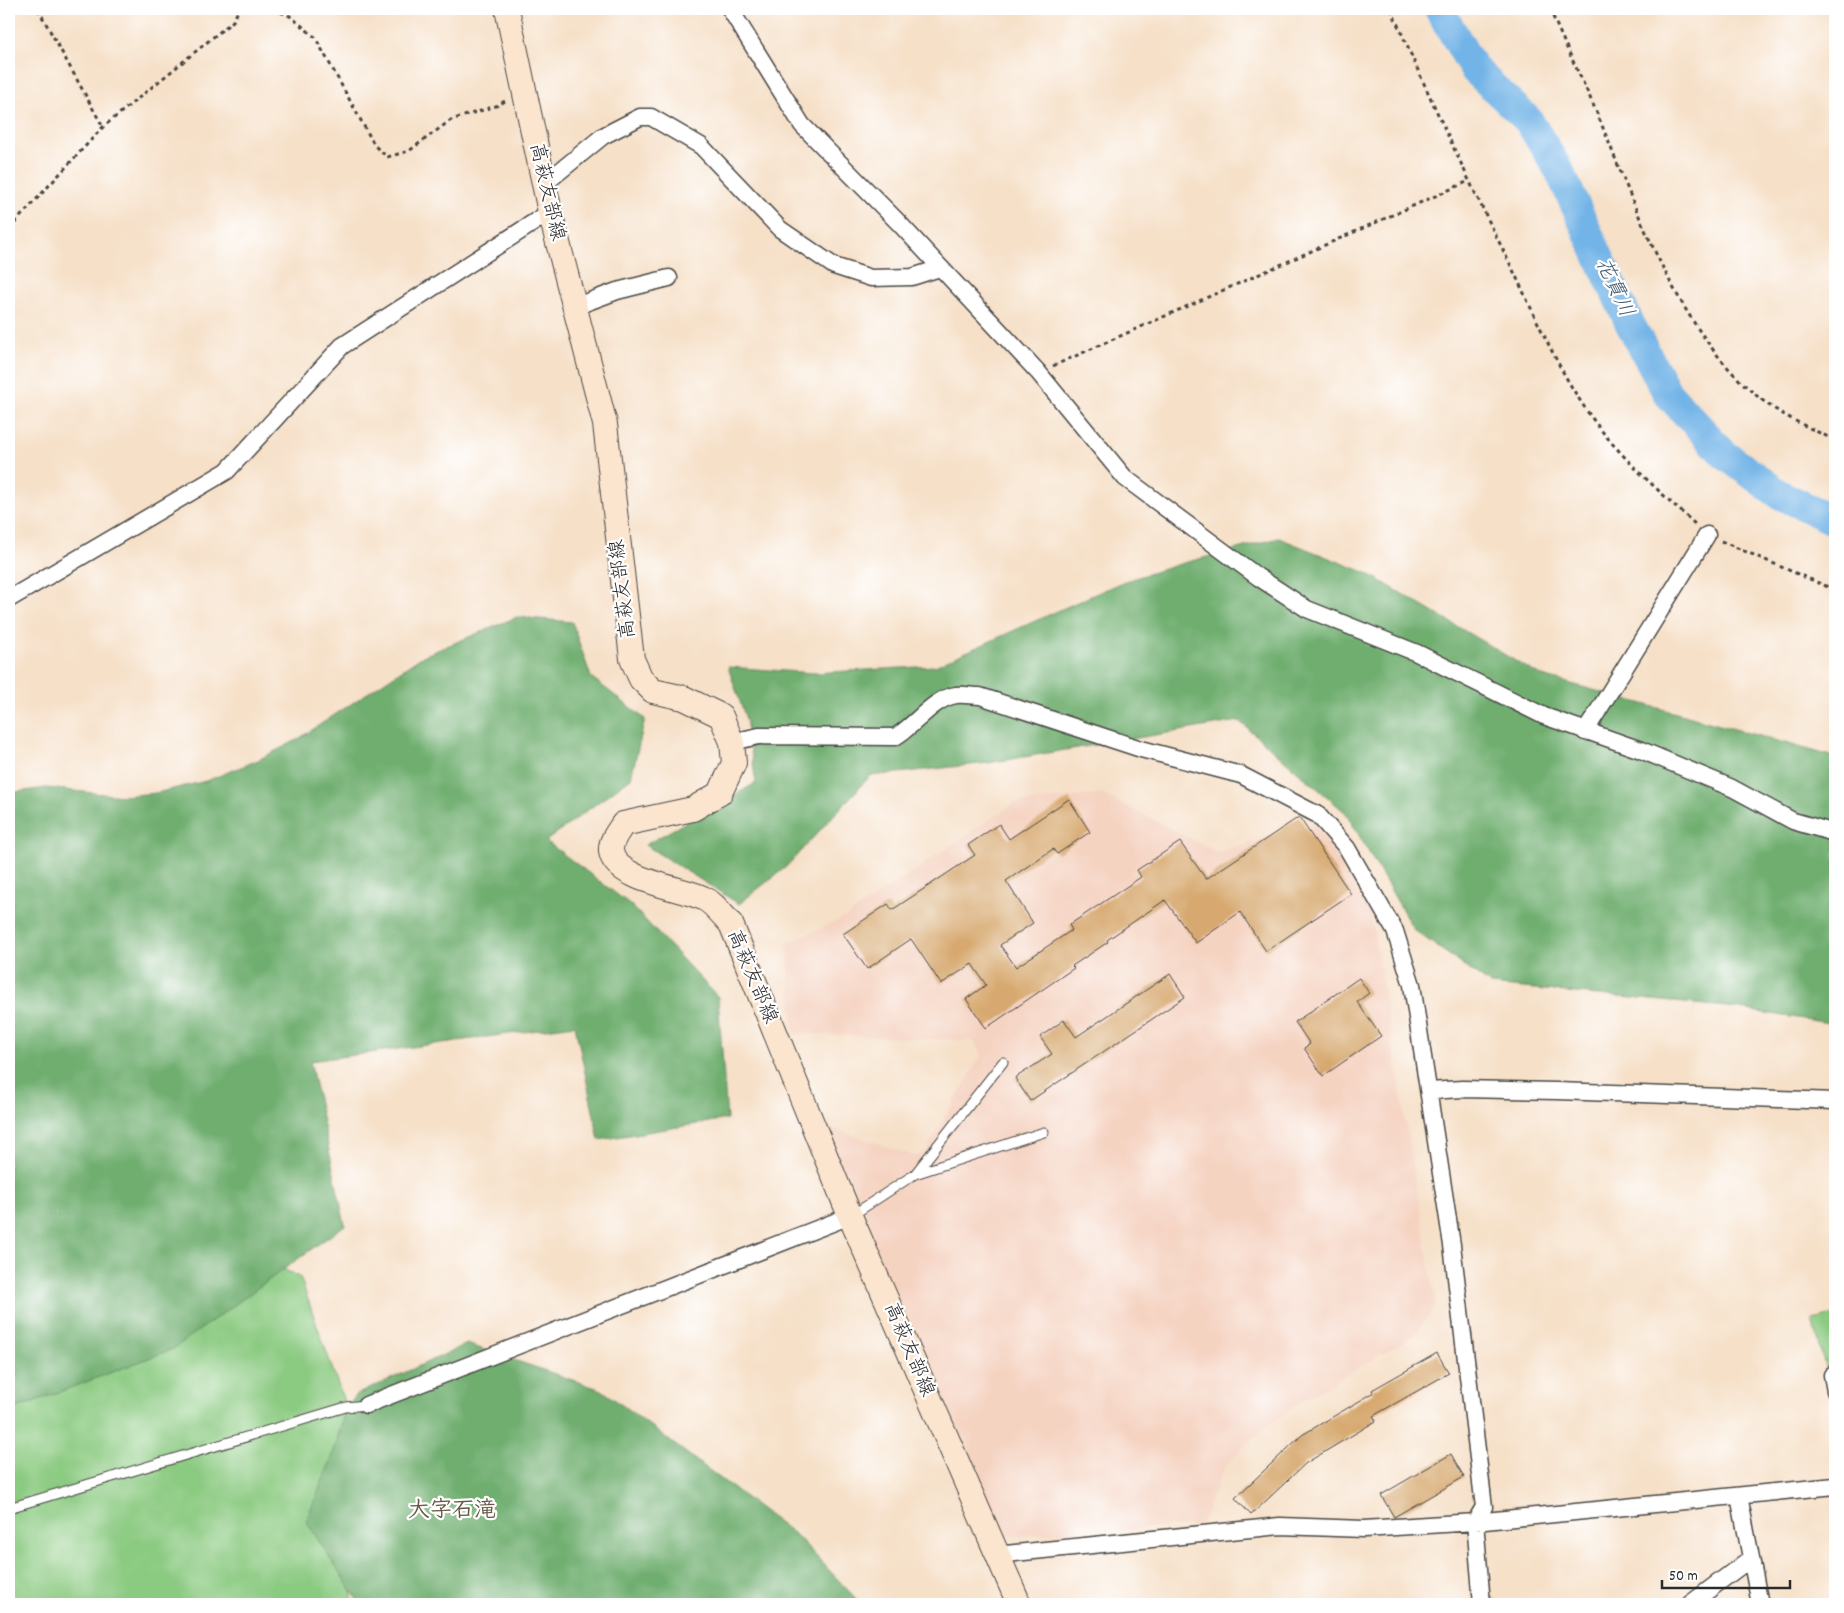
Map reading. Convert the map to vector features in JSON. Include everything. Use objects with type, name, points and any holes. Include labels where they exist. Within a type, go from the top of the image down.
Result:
[{"type":"main road","name":"高萩友部線","points":[[507,9],[550,212],[605,424],[632,659],[641,680],[653,691],[684,698],[721,716],[732,742],[734,763],[720,793],[693,809],[623,824],[614,838],[611,852],[618,866],[644,880],[705,898],[731,924],[850,1216],[1018,1604]]},
{"type":"street","points":[[730,9],[802,125],[898,222],[1038,372],[1124,478],[1258,577],[1307,609],[1417,652],[1544,716],[1585,732],[1641,750],[1732,788],[1793,821],[1835,833]]},
{"type":"street","points":[[544,184],[603,136],[640,117],[651,117],[701,146],[780,229],[834,266],[871,278],[912,277],[940,268]]},
{"type":"street","points":[[9,599],[227,471],[342,346],[550,212]]},
{"type":"street","points":[[574,307],[618,291],[669,278]]},
{"type":"street","points":[[1585,732],[1707,535]]},
{"type":"street","points":[[732,742],[759,736],[895,737],[908,729],[941,700],[957,695],[980,696],[1141,749],[1242,775],[1318,815],[1347,848],[1395,931],[1412,985],[1452,1245],[1484,1507],[1475,1522],[1482,1604]]},
{"type":"street","points":[[1429,1091],[1548,1091],[1835,1101]]},
{"type":"street","points":[[366,1405],[850,1216]]},
{"type":"street","points":[[1835,1374],[1832,1375],[1835,1391]]},
{"type":"street","points":[[996,1555],[1280,1526],[1364,1529],[1475,1522],[1835,1486]]},
{"type":"street","points":[[1739,1496],[1760,1604]]},
{"type":"street","points":[[1690,1604],[1751,1558]]},
{"type":"lane","points":[[915,1174],[1003,1062]]},
{"type":"lane","points":[[850,1216],[915,1174],[1044,1132]]},
{"type":"lane","points":[[9,1508],[346,1407],[366,1405]]},
{"type":"path","points":[[38,9],[103,127]]},
{"type":"path","points":[[9,229],[103,127],[233,21],[239,9]]},
{"type":"path","points":[[273,9],[290,16],[315,37],[375,146],[387,157],[409,152],[451,120],[496,106],[523,91]]},
{"type":"path","points":[[1391,9],[1469,181],[1553,353],[1584,408],[1628,463],[1707,535],[1835,590]]},
{"type":"path","points":[[1550,9],[1628,190],[1679,299],[1708,344],[1766,403],[1804,427],[1835,440]]},
{"type":"path","points":[[1038,372],[1469,181]]},
{"type":"shaded area","points":[[1103,794],[1217,852],[1316,825],[1371,914],[1436,1305],[1415,1335],[1296,1404],[1252,1439],[1224,1468],[1201,1525],[995,1537],[807,1120],[916,1156],[926,1150],[982,1054],[974,1041],[794,1033],[787,943],[844,918],[1014,803]]},
{"type":"green space","points":[[1279,538],[1367,573],[1539,675],[1835,757],[1835,1024],[1727,1007],[1491,985],[1414,930],[1346,813],[1239,721],[988,763],[870,776],[786,867],[739,904],[645,845],[756,783],[746,719],[728,667],[813,673],[935,666],[1122,582],[1180,564]]},
{"type":"green space","points":[[517,617],[572,622],[591,677],[645,719],[631,778],[546,841],[631,905],[718,997],[727,1119],[599,1140],[575,1025],[310,1061],[345,1225],[173,1349],[9,1411],[9,793],[46,788],[123,796],[156,793],[206,781],[258,760],[297,740],[423,656]]},
{"type":"green space","points":[[283,1269],[300,1277],[346,1407],[333,1455],[353,1604],[9,1604],[9,1337],[217,1317]]},
{"type":"green space","points":[[1835,1315],[1835,1366],[1826,1370],[1813,1320]]},
{"type":"green space","points":[[467,1344],[602,1390],[797,1536],[861,1604],[360,1604],[306,1521],[333,1455],[346,1407],[358,1394]]},
{"type":"building","points":[[1069,799],[1090,832],[1057,854],[1053,849],[1006,881],[1033,923],[1000,945],[1016,967],[1072,930],[1069,925],[1141,877],[1137,870],[1180,842],[1206,879],[1299,817],[1351,894],[1266,951],[1240,912],[1196,943],[1165,900],[1072,966],[1074,968],[986,1028],[966,999],[986,985],[972,964],[941,984],[911,939],[867,969],[843,934],[888,904],[892,910],[975,855],[968,845],[999,824],[1009,839]]},
{"type":"building","points":[[1170,974],[1185,997],[1030,1101],[1015,1078],[1052,1054],[1040,1037],[1064,1020],[1076,1037]]},
{"type":"building","points":[[1359,978],[1369,993],[1357,1002],[1381,1036],[1323,1076],[1304,1048],[1310,1044],[1295,1022]]},
{"type":"building","points":[[1437,1353],[1449,1373],[1373,1416],[1376,1421],[1306,1463],[1251,1515],[1235,1498],[1302,1435],[1373,1393],[1372,1390]]},
{"type":"building","points":[[1451,1454],[1464,1477],[1394,1517],[1381,1495]]},
{"type":"waterway","name":"花貫川","points":[[1439,9],[1474,69],[1528,120],[1559,170],[1630,324],[1668,394],[1724,454],[1779,494],[1835,521]]},
{"type":"district","name":"大字石滝","points":[[452,1511]]}]
